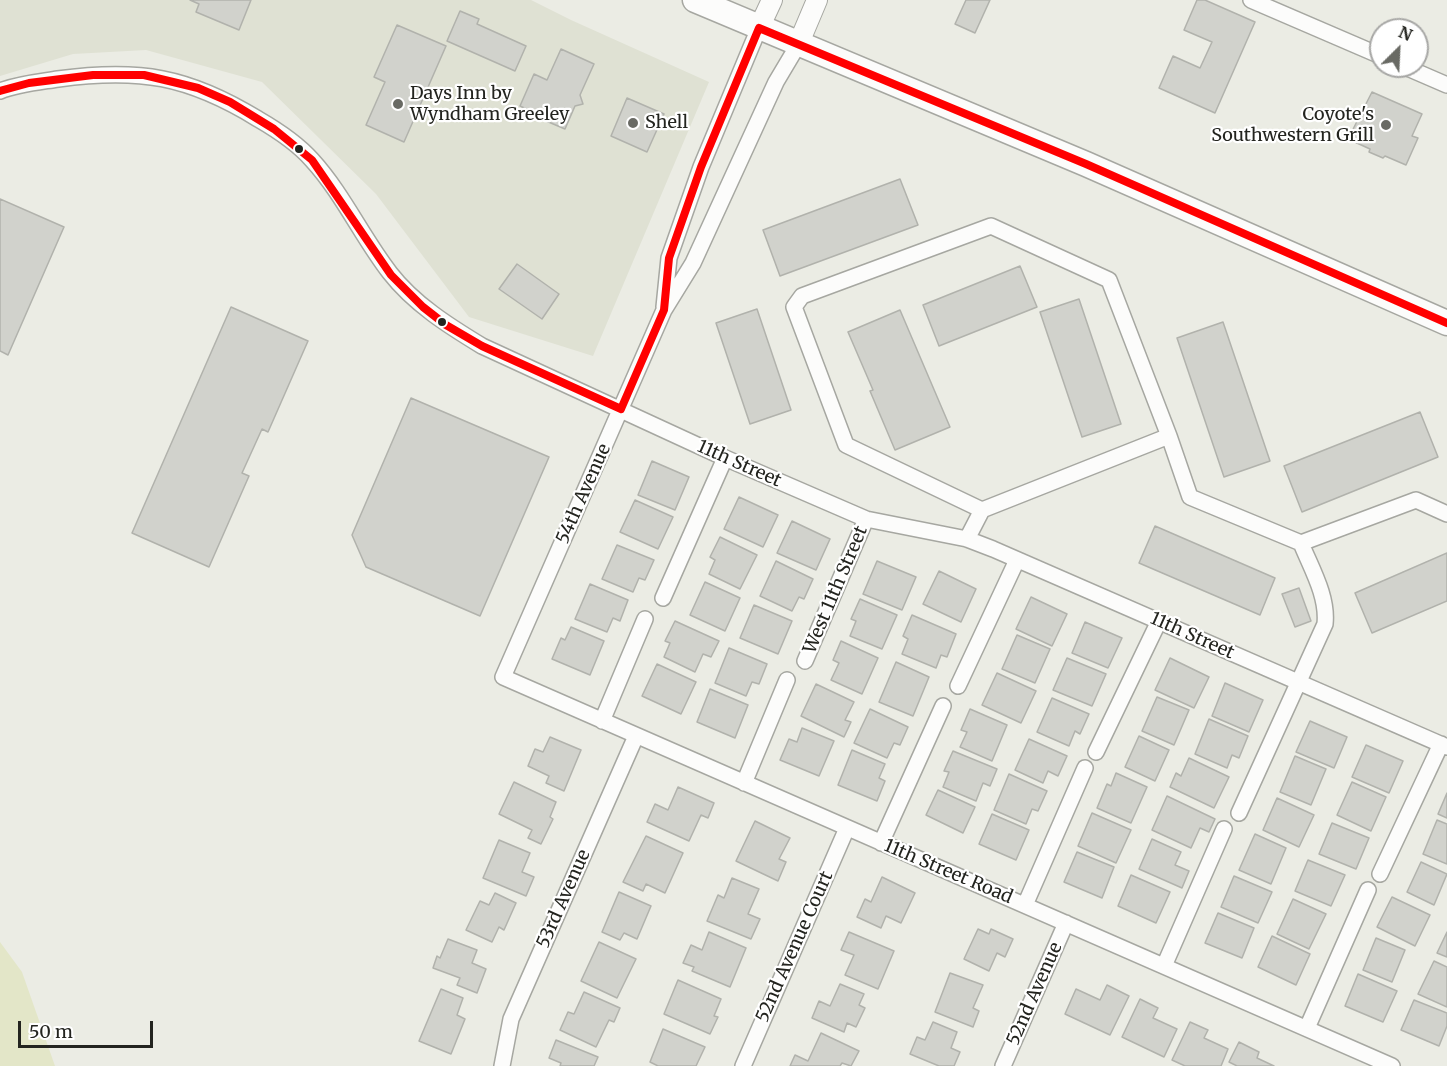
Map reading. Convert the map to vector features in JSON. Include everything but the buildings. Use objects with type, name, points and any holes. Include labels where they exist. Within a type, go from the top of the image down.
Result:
[{"type":"main road","points":[[695,0],[1086,164],[1447,323]]},
{"type":"street","name":"54th Avenue","points":[[664,310],[669,258],[700,167],[772,0]]},
{"type":"street","name":"54th Avenue","points":[[503,677],[664,310],[693,263],[776,82],[798,45],[817,0]]},
{"type":"street","points":[[1251,0],[1369,51]]},
{"type":"street","name":"11th Street","points":[[0,91],[29,83],[93,75],[144,75],[198,88],[230,102],[265,123],[312,160],[391,274],[423,307],[446,325],[482,346],[725,458],[866,519],[967,539],[1444,746]]},
{"type":"street","points":[[1429,77],[1447,85]]},
{"type":"street","points":[[982,510],[846,445],[794,308],[802,296],[991,226],[1109,280],[1190,497],[1301,543],[1416,500],[1447,514]]},
{"type":"street","points":[[967,539],[982,510],[1169,436]]},
{"type":"street","points":[[663,598],[725,458]]},
{"type":"street","name":"West 11th Street","points":[[805,661],[866,519]]},
{"type":"street","points":[[1239,813],[1325,624],[1324,599],[1301,543]]},
{"type":"street","points":[[958,686],[1017,560]]},
{"type":"street","points":[[602,721],[645,619]]},
{"type":"street","points":[[1096,752],[1159,621]]},
{"type":"street","name":"11th Street Road","points":[[503,677],[1392,1066]]},
{"type":"street","points":[[744,783],[788,680]]},
{"type":"street","points":[[881,843],[943,706]]},
{"type":"street","name":"53rd Avenue","points":[[502,1066],[511,1019],[636,736]]},
{"type":"street","points":[[1380,874],[1444,746]]},
{"type":"street","points":[[1024,905],[1085,768]]},
{"type":"street","name":"52nd Avenue Court","points":[[743,1066],[847,828]]},
{"type":"street","points":[[1164,966],[1224,829]]},
{"type":"street","points":[[1306,1028],[1368,890]]},
{"type":"street","name":"52nd Avenue","points":[[1003,1066],[1066,923]]},
{"type":"shaded area","points":[[0,0],[531,0],[709,82],[593,356],[469,317],[376,194],[262,82],[146,50],[73,54],[0,76]]},
{"type":"green space","points":[[0,942],[22,972],[55,1066],[0,1066]]},
{"type":"transit line","points":[[621,409],[664,310],[669,258],[701,167],[759,28],[1086,164],[1447,323]]},
{"type":"transit line","points":[[0,91],[29,83],[93,75],[144,75],[198,88],[230,102],[274,129],[312,160],[391,275],[423,307],[446,325],[482,346],[621,409]]},
{"type":"place","name":"Days Inn by Wyndham Greeley","points":[[398,104]]},
{"type":"place","name":"Shell","points":[[633,123]]},
{"type":"place","name":"Coyote's Southwestern Grill","points":[[1386,125]]}]
